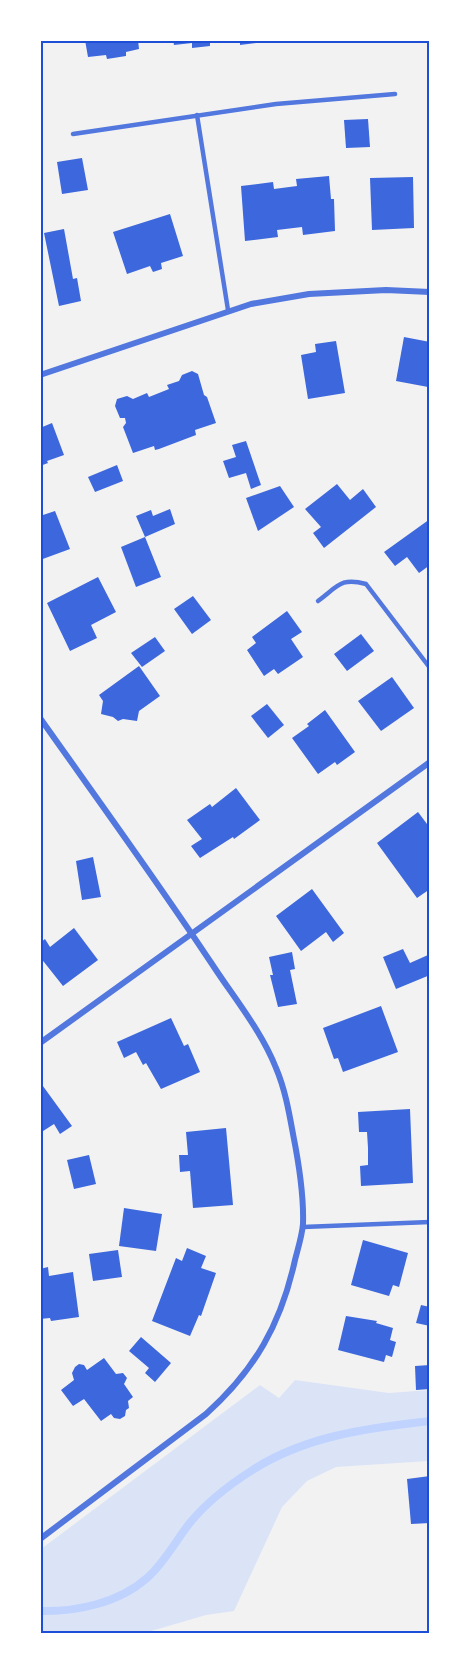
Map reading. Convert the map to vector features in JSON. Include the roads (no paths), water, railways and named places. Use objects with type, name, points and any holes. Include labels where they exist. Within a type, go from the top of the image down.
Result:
[{"type":"street","points":[[40,375],[228,310],[259,302],[309,294],[386,290],[429,292]]},
{"type":"street","points":[[40,718],[251,1022],[276,1068],[285,1094],[303,1199],[303,1227],[289,1288],[272,1331],[230,1392],[206,1414],[40,1539]]},
{"type":"street","points":[[40,1043],[429,762]]},
{"type":"lane","points":[[73,134],[276,104],[394,94]]},
{"type":"lane","points":[[197,115],[228,310]]},
{"type":"lane","points":[[318,601],[346,581],[354,580],[366,584],[429,668]]},
{"type":"lane","points":[[303,1227],[429,1222]]},
{"type":"waterway","points":[[40,1611],[82,1608],[110,1600],[136,1587],[159,1566],[189,1524],[210,1502],[243,1476],[271,1459],[293,1449],[337,1435],[430,1421]]}]
